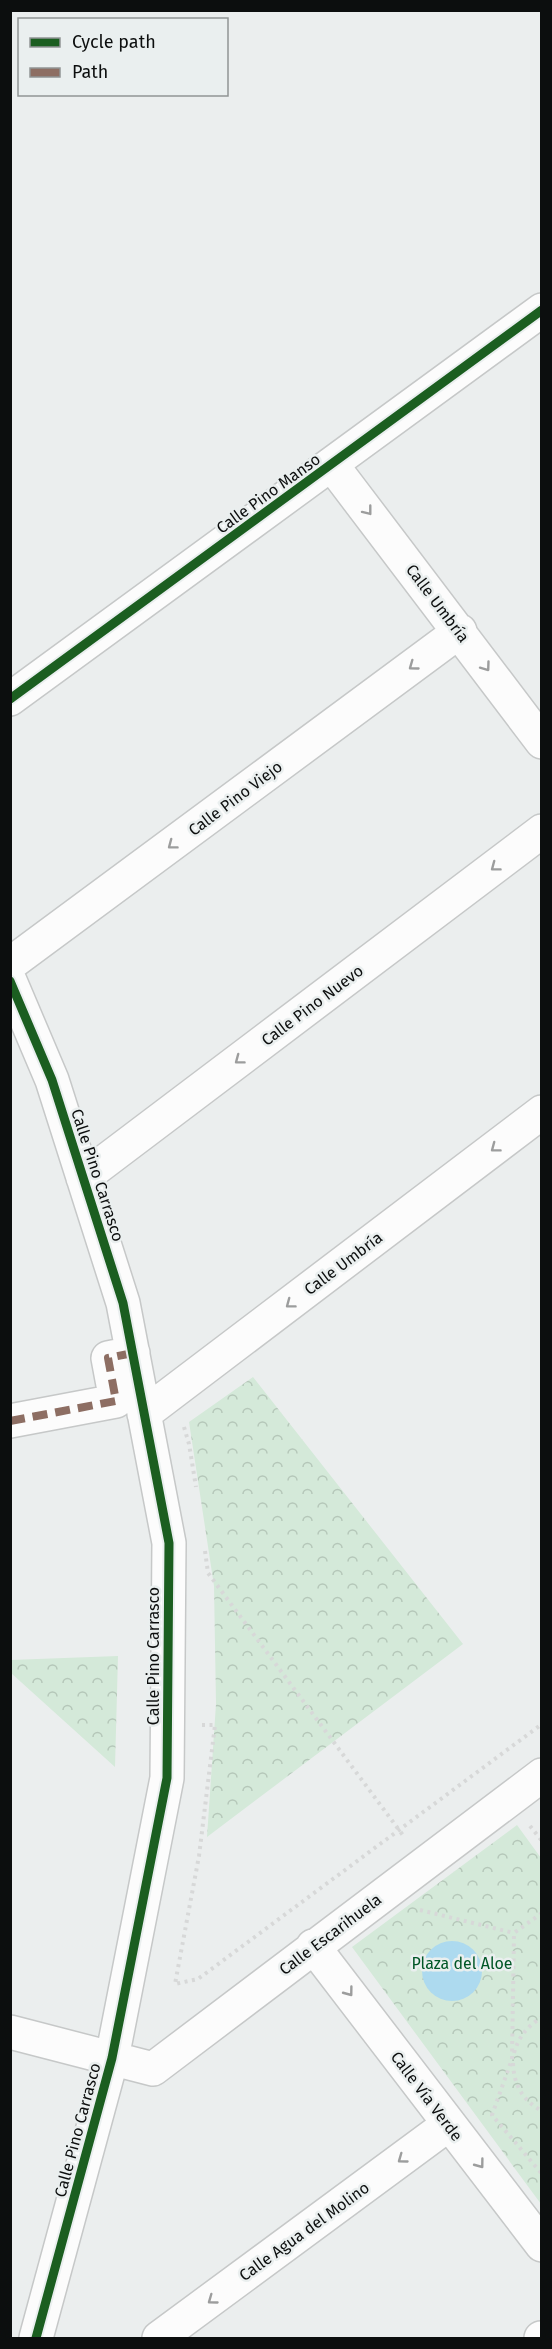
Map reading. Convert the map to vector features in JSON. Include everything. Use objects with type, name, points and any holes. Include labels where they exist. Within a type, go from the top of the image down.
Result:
[{"type":"street","name":"Calle Pino Manso","points":[[10,699],[542,310]]},
{"type":"street","name":"Calle Umbría","points":[[332,465],[542,742]]},
{"type":"street","name":"Calle Pino Viejo","points":[[10,964],[460,631]]},
{"type":"street","name":"Calle Pino Nuevo","points":[[83,1178],[542,831]]},
{"type":"street","name":"Calle Pino Carrasco","points":[[10,981],[52,1080],[123,1303],[169,1543],[167,1778],[112,2058],[36,2338]]},
{"type":"street","name":"Calle Umbría","points":[[144,1414],[542,1112]]},
{"type":"street","points":[[10,1421],[116,1401],[108,1358],[133,1353]]},
{"type":"street","name":"Calle Escarihuela","points":[[112,2058],[153,2069],[424,1863],[539,1783]]},
{"type":"street","name":"Calle Vía Verde","points":[[313,1946],[542,2245]]},
{"type":"street","points":[[10,2032],[112,2058]]},
{"type":"street","name":"Calle Agua del Molino","points":[[159,2338],[449,2124]]},
{"type":"path","points":[[182,1418],[189,1444],[196,1491]]},
{"type":"path","points":[[205,1550],[208,1573],[424,1863]]},
{"type":"path","points":[[168,1725],[215,1725],[199,1856],[175,1984],[198,1979],[542,1724]]},
{"type":"path","points":[[415,1904],[421,1911],[514,1933],[542,1913]]},
{"type":"path","points":[[514,1933],[512,2059],[514,2077],[521,2094],[530,2104],[542,2111]]},
{"type":"path","points":[[542,2017],[528,2026],[517,2041],[492,2115],[542,2174]]},
{"type":"green space","points":[[253,1377],[463,1644],[207,1837],[216,1704],[214,1586],[189,1422]]},
{"type":"green space","points":[[118,1656],[115,1767],[11,1673],[10,1660]]},
{"type":"green space","name":"Plaza del Aloe","points":[[517,1825],[541,1858],[541,2204],[352,1947]]},
{"type":"water","points":[[446,1941],[458,1941],[469,1946],[477,1954],[482,1971],[480,1983],[469,1996],[458,2001],[446,2001],[435,1996],[427,1988],[422,1977],[422,1965],[427,1954],[435,1946]]},
{"type":"marked path","points":[[10,1421],[116,1401],[108,1358],[133,1353]]},
{"type":"cycle path","points":[[10,699],[542,310]]},
{"type":"cycle path","points":[[10,981],[52,1080],[123,1303],[169,1543],[167,1778],[112,2058],[36,2338]]}]
